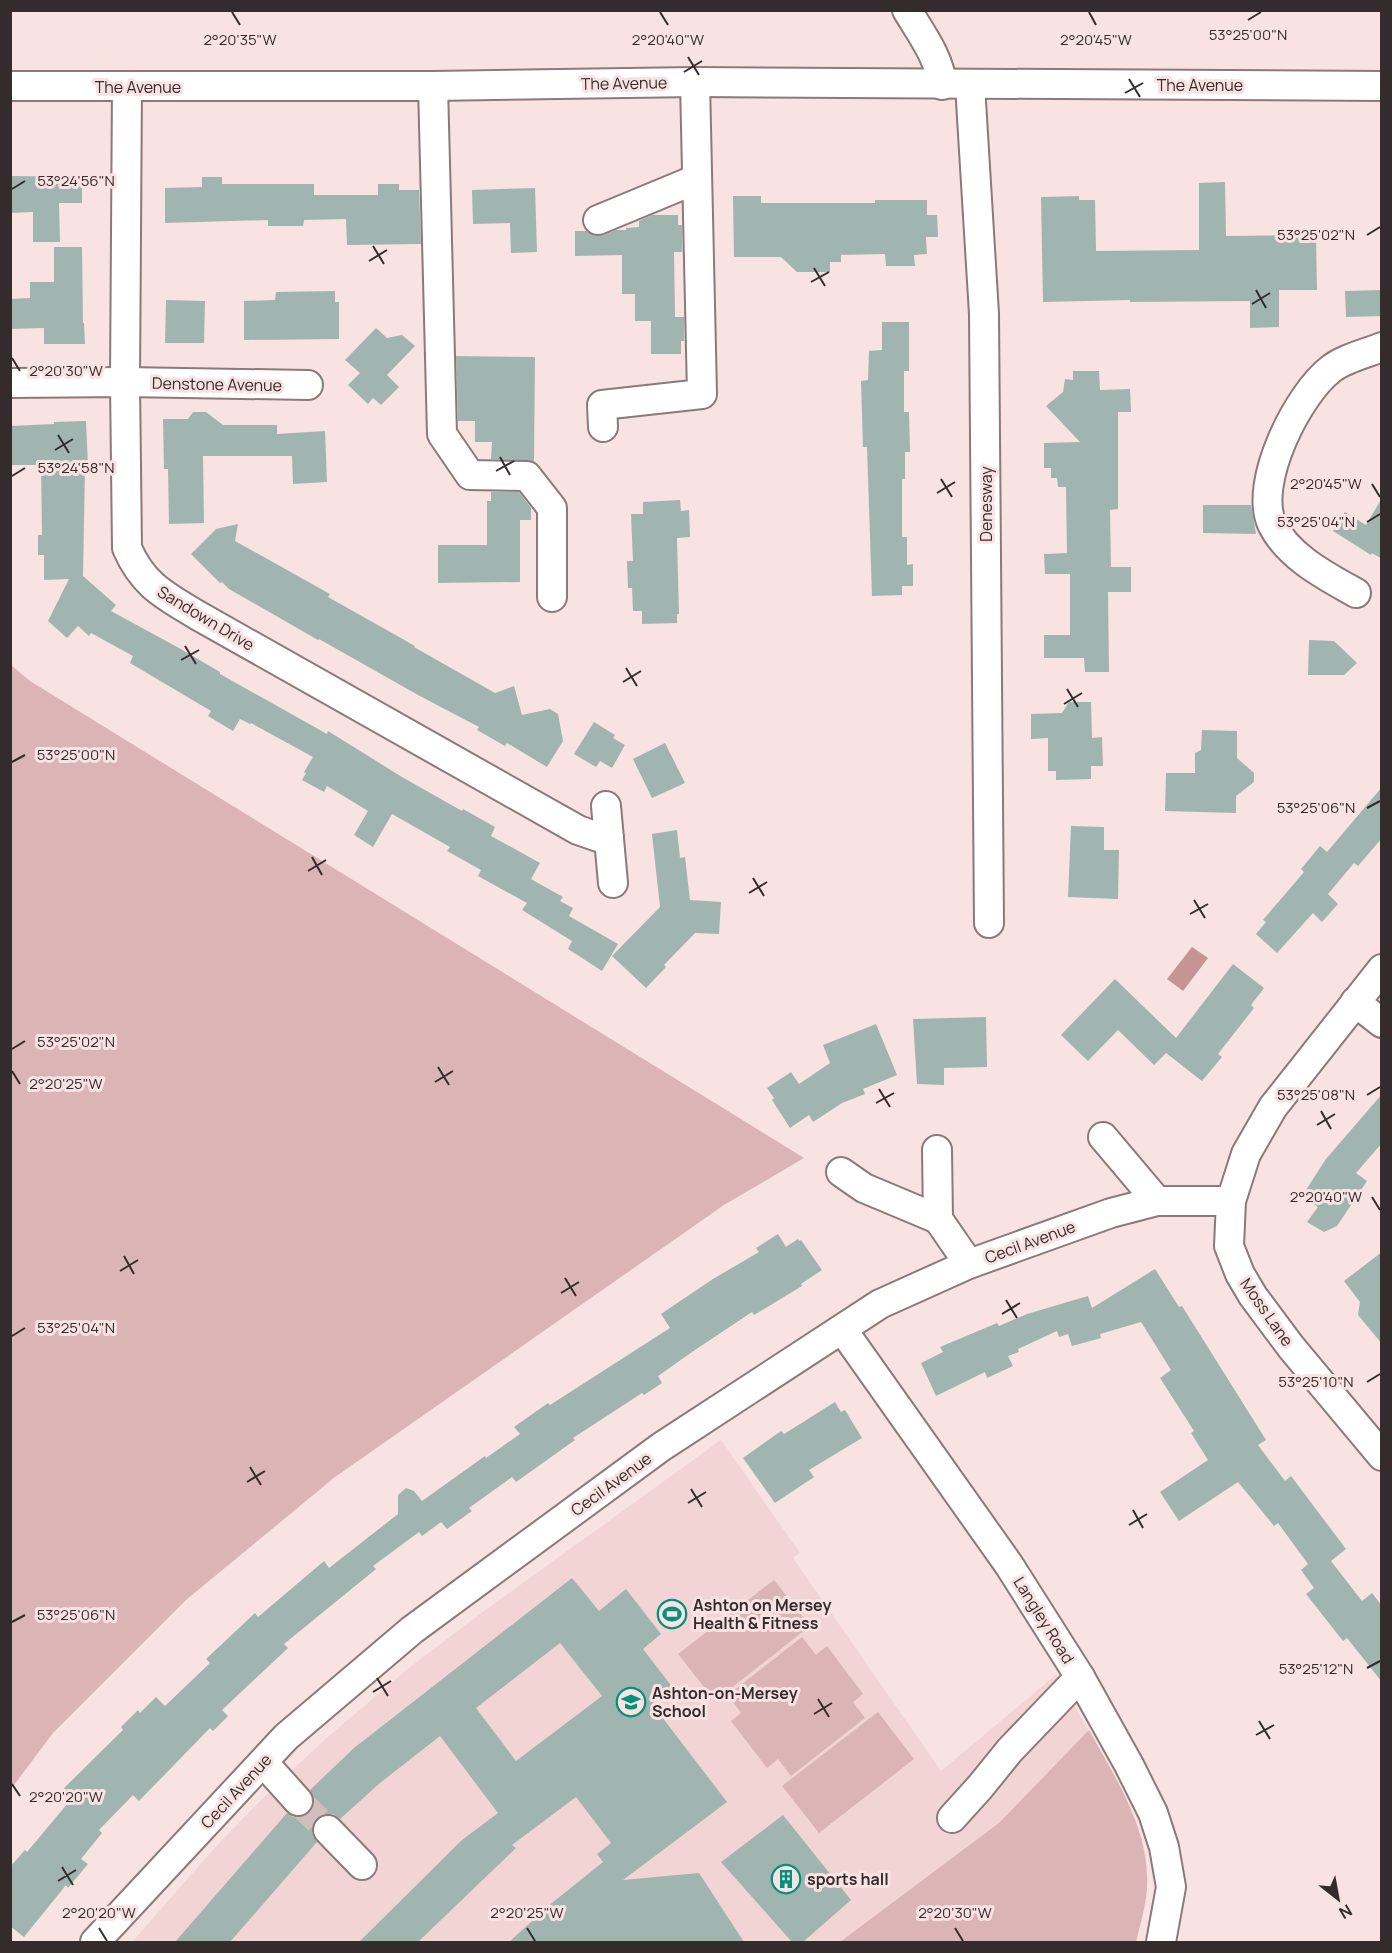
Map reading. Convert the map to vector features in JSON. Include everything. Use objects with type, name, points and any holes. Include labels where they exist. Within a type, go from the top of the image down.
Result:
[{"type":"street","points":[[907,10],[928,46],[942,85]]},
{"type":"street","points":[[603,427],[602,405],[702,394],[695,82]]},
{"type":"street","name":"The Avenue","points":[[10,86],[433,86],[695,82],[1382,86]]},
{"type":"street","name":"Denesway","points":[[970,85],[984,314],[989,923]]},
{"type":"street","points":[[433,86],[442,434],[470,475],[527,476],[552,507],[552,597]]},
{"type":"street","name":"Sandown Drive","points":[[127,87],[125,382],[127,548],[135,566],[150,584],[197,615],[578,830],[609,839]]},
{"type":"street","points":[[598,220],[697,178]]},
{"type":"street","points":[[1356,593],[1299,558],[1272,523],[1266,500],[1278,446],[1311,390],[1332,368],[1382,347]]},
{"type":"street","name":"Denstone Avenue","points":[[10,383],[308,385]]},
{"type":"street","points":[[606,806],[613,883]]},
{"type":"street","name":"Moss Lane","points":[[1382,969],[1273,1107],[1246,1154],[1231,1201],[1229,1246],[1240,1274],[1253,1296],[1291,1347],[1382,1456]]},
{"type":"street","points":[[1355,1002],[1382,1023]]},
{"type":"street","points":[[1102,1137],[1157,1201]]},
{"type":"street","points":[[937,1150],[938,1220]]},
{"type":"street","points":[[842,1172],[864,1188],[938,1220],[969,1264]]},
{"type":"street","name":"Cecil Avenue","points":[[95,1942],[286,1737],[412,1630],[661,1447],[880,1304],[969,1264],[1111,1213],[1157,1201],[1231,1201]]},
{"type":"street","name":"Langley Road","points":[[842,1329],[1009,1565],[1080,1677],[1129,1765],[1153,1813],[1164,1847],[1171,1887],[1161,1942]]},
{"type":"street","points":[[952,1818],[1010,1750],[1080,1677]]},
{"type":"street","points":[[263,1762],[298,1801]]},
{"type":"street","points":[[328,1830],[362,1865]]},
{"type":"shaded area","points":[[11,665],[30,681],[804,1158],[724,1205],[335,1477],[186,1600],[53,1733],[11,1789]]},
{"type":"shaded area","points":[[1192,947],[1208,958],[1183,991],[1167,979]]},
{"type":"shaded area","name":"Ashton-on-Mersey School","points":[[721,1440],[800,1553],[793,1558],[941,1771],[1057,1674],[1113,1775],[1141,1835],[1146,1859],[1147,1890],[1136,1942],[132,1942],[220,1842],[278,1783],[330,1735],[409,1668],[480,1614]]},
{"type":"shaded area","points":[[774,1580],[810,1626],[715,1701],[678,1654]]},
{"type":"shaded area","points":[[802,1637],[816,1655],[827,1646],[863,1694],[853,1702],[865,1718],[791,1776],[778,1759],[767,1768],[731,1721],[741,1713],[728,1695]]},
{"type":"shaded area","points":[[878,1712],[914,1759],[819,1833],[782,1786]]},
{"type":"shaded area","points":[[1089,1730],[1120,1786],[1137,1825],[1143,1846],[1147,1888],[1136,1942],[840,1942],[999,1823]]},
{"type":"building","points":[[10,176],[82,177],[82,203],[59,203],[60,242],[33,242],[33,212],[10,213]]},
{"type":"building","points":[[202,177],[222,177],[222,184],[314,184],[314,195],[378,195],[378,184],[399,184],[399,190],[419,190],[421,244],[347,245],[346,219],[304,220],[303,226],[268,226],[268,220],[165,223],[165,188],[202,187]]},
{"type":"building","points":[[1225,182],[1226,236],[1316,235],[1317,290],[1279,290],[1279,327],[1250,328],[1250,301],[1043,302],[1041,197],[1079,196],[1079,200],[1095,200],[1096,251],[1199,250],[1199,183]]},
{"type":"building","points":[[535,188],[537,252],[511,253],[510,223],[473,224],[472,190]]},
{"type":"building","points":[[733,196],[761,196],[761,203],[875,203],[875,200],[927,200],[927,215],[937,215],[938,237],[926,237],[927,254],[914,255],[915,266],[886,266],[885,254],[841,255],[841,262],[830,262],[830,272],[797,272],[781,257],[734,257]]},
{"type":"building","points":[[652,215],[678,215],[678,225],[682,225],[682,252],[674,252],[675,317],[684,317],[684,341],[681,341],[681,354],[651,354],[651,321],[635,321],[635,294],[622,294],[622,255],[575,256],[575,231],[586,231],[595,236],[604,235],[616,230],[639,227],[639,221]]},
{"type":"building","points":[[54,247],[82,247],[85,344],[44,344],[44,328],[10,329],[10,299],[30,298],[30,282],[54,282]]},
{"type":"building","points":[[1382,290],[1382,316],[1346,317],[1345,291]]},
{"type":"building","points":[[335,291],[335,302],[339,302],[339,339],[244,340],[244,301],[275,300],[276,292]]},
{"type":"building","points":[[166,300],[205,301],[204,343],[165,343]]},
{"type":"building","points":[[882,322],[909,322],[909,371],[904,371],[904,412],[909,412],[910,452],[905,452],[905,479],[902,479],[902,537],[907,537],[907,565],[913,564],[913,586],[902,586],[902,595],[872,596],[867,447],[863,447],[861,381],[868,380],[869,351],[882,350]]},
{"type":"building","points":[[376,328],[387,338],[402,335],[415,346],[387,375],[399,387],[381,405],[373,398],[368,404],[348,385],[360,373],[345,360]]},
{"type":"building","points":[[456,356],[535,357],[534,461],[491,459],[492,442],[475,442],[475,421],[458,421]]},
{"type":"building","points":[[1073,371],[1099,371],[1100,390],[1130,389],[1131,412],[1118,412],[1118,509],[1110,510],[1111,567],[1131,567],[1131,592],[1108,592],[1109,672],[1085,672],[1084,658],[1044,658],[1044,635],[1070,635],[1070,574],[1045,574],[1044,554],[1067,553],[1066,487],[1058,487],[1057,478],[1051,478],[1051,468],[1044,468],[1044,443],[1080,442],[1046,406],[1063,392],[1065,379],[1073,380]]},
{"type":"building","points":[[193,412],[206,412],[223,425],[277,425],[277,434],[325,431],[327,482],[293,484],[292,456],[203,456],[204,523],[169,524],[168,469],[164,469],[163,419],[188,419]]},
{"type":"building","points":[[86,421],[88,467],[85,467],[83,576],[116,605],[111,611],[327,734],[328,731],[462,811],[463,809],[495,827],[491,836],[540,863],[531,879],[563,897],[560,901],[573,908],[569,916],[618,944],[602,971],[568,949],[572,941],[522,910],[527,903],[478,876],[481,870],[447,851],[450,847],[392,814],[373,847],[354,835],[368,811],[327,786],[324,792],[302,780],[313,757],[240,719],[233,731],[208,716],[211,711],[130,663],[133,656],[91,633],[89,636],[78,626],[67,638],[48,621],[69,579],[44,580],[44,555],[38,555],[38,535],[42,535],[41,465],[10,465],[10,426]]},
{"type":"building","points":[[491,492],[519,492],[531,508],[531,520],[520,520],[520,582],[438,583],[438,545],[487,545],[487,501],[491,501]]},
{"type":"building","points":[[1382,498],[1382,559],[1372,553],[1371,555],[1333,531],[1345,512],[1366,525]]},
{"type":"building","points":[[680,500],[681,511],[689,510],[690,537],[677,538],[679,614],[677,614],[677,623],[642,624],[642,611],[633,611],[632,588],[628,588],[627,561],[633,561],[631,514],[643,514],[643,502]]},
{"type":"building","points":[[1203,505],[1251,505],[1256,534],[1203,533]]},
{"type":"building","points":[[238,524],[235,541],[330,594],[328,597],[495,693],[514,686],[522,715],[550,709],[558,714],[563,741],[547,767],[507,743],[505,746],[477,730],[479,727],[318,640],[229,589],[222,582],[220,583],[191,554],[216,529]]},
{"type":"building","points":[[1309,640],[1334,641],[1357,663],[1344,675],[1308,675]]},
{"type":"building","points":[[1069,702],[1091,702],[1092,738],[1102,737],[1103,766],[1091,766],[1091,779],[1056,780],[1056,771],[1048,771],[1048,738],[1031,739],[1031,714],[1062,713]]},
{"type":"building","points":[[594,722],[615,735],[613,738],[625,745],[612,768],[600,761],[596,767],[574,754]]},
{"type":"building","points":[[1202,730],[1237,731],[1237,758],[1254,773],[1254,782],[1236,796],[1236,813],[1165,811],[1166,773],[1195,773],[1195,753],[1201,750]]},
{"type":"building","points":[[665,743],[685,783],[652,798],[633,759]]},
{"type":"building","points":[[1382,787],[1382,838],[1358,866],[1354,863],[1328,894],[1338,904],[1322,922],[1313,913],[1277,953],[1256,934],[1266,922],[1263,920],[1304,872],[1301,869],[1320,846],[1327,852]]},
{"type":"building","points":[[1071,826],[1104,827],[1104,850],[1119,850],[1118,899],[1068,897]]},
{"type":"building","points":[[677,830],[680,858],[685,857],[690,900],[721,902],[719,934],[695,933],[664,965],[666,967],[646,988],[612,956],[660,907],[652,834]]},
{"type":"building","points":[[1233,964],[1264,988],[1251,1005],[1254,1008],[1218,1054],[1222,1057],[1202,1081],[1166,1053],[1154,1065],[1118,1030],[1088,1061],[1061,1035],[1115,979],[1176,1038]]},
{"type":"building","points":[[986,1017],[987,1067],[944,1068],[944,1085],[917,1084],[913,1019]]},
{"type":"building","points":[[876,1024],[897,1075],[863,1089],[865,1094],[842,1103],[813,1122],[809,1115],[790,1128],[767,1088],[791,1072],[799,1084],[830,1063],[823,1045]]},
{"type":"building","points":[[1382,1094],[1382,1143],[1356,1173],[1367,1181],[1337,1226],[1324,1232],[1307,1222],[1318,1207],[1302,1196],[1326,1159]]},
{"type":"building","points":[[778,1234],[786,1247],[798,1239],[801,1240],[822,1270],[801,1284],[802,1286],[754,1315],[752,1312],[692,1352],[658,1376],[662,1383],[644,1395],[642,1393],[573,1438],[575,1440],[516,1482],[512,1477],[469,1508],[472,1511],[447,1529],[441,1522],[422,1536],[419,1532],[373,1566],[376,1569],[284,1644],[288,1648],[222,1710],[228,1716],[213,1731],[210,1728],[139,1801],[133,1795],[99,1830],[102,1833],[81,1859],[88,1864],[68,1888],[66,1885],[24,1937],[10,1926],[10,1867],[25,1850],[27,1852],[73,1797],[64,1788],[123,1730],[121,1727],[138,1710],[140,1713],[156,1697],[165,1706],[210,1663],[206,1659],[255,1613],[258,1617],[324,1561],[329,1568],[398,1514],[398,1495],[406,1488],[414,1491],[422,1501],[485,1456],[486,1458],[520,1434],[514,1427],[548,1403],[550,1405],[670,1328],[661,1314],[759,1252],[756,1248]]},
{"type":"building","points":[[1382,1252],[1382,1344],[1358,1315],[1360,1302],[1344,1281]]},
{"type":"building","points":[[1155,1269],[1179,1307],[1182,1306],[1266,1440],[1258,1445],[1285,1481],[1291,1476],[1346,1549],[1331,1561],[1362,1601],[1372,1593],[1382,1606],[1382,1682],[1347,1638],[1343,1641],[1306,1594],[1314,1588],[1301,1570],[1308,1564],[1278,1523],[1274,1526],[1238,1482],[1179,1521],[1160,1492],[1208,1460],[1191,1433],[1194,1431],[1160,1378],[1171,1370],[1141,1322],[1100,1334],[1101,1338],[1072,1346],[1068,1334],[1059,1337],[1057,1331],[1008,1356],[1013,1366],[987,1378],[985,1372],[936,1396],[921,1363],[943,1352],[940,1347],[997,1323],[999,1326],[1027,1314],[1088,1296],[1092,1308]]},
{"type":"building","points":[[835,1402],[841,1412],[845,1410],[862,1438],[809,1470],[814,1477],[775,1503],[743,1458],[781,1431],[784,1434]]},
{"type":"building","points":[[572,1578],[599,1611],[626,1589],[661,1634],[643,1649],[673,1688],[652,1704],[727,1802],[623,1880],[699,1873],[744,1942],[509,1942],[552,1903],[603,1862],[597,1854],[611,1843],[576,1797],[512,1845],[516,1848],[418,1942],[359,1942],[462,1840],[498,1813],[440,1736],[380,1783],[340,1819],[333,1814],[325,1814],[316,1819],[312,1825],[312,1833],[317,1842],[230,1942],[175,1942],[287,1813],[293,1817],[301,1817],[309,1813],[313,1807],[314,1798],[310,1790],[354,1748]],"holes":[[[560,1643],[602,1696],[516,1761],[476,1708]]]},
{"type":"building","points":[[783,1815],[851,1900],[803,1942],[792,1942],[721,1862]]},
{"type":"tunnel","points":[[298,1801],[328,1830]]},
{"type":"place","name":"Ashton on Mersey Health & Fitness","points":[[672,1614]]},
{"type":"place","name":"Ashton-on-Mersey School","points":[[631,1702]]},
{"type":"place","name":"sports hall","points":[[786,1879]]}]
